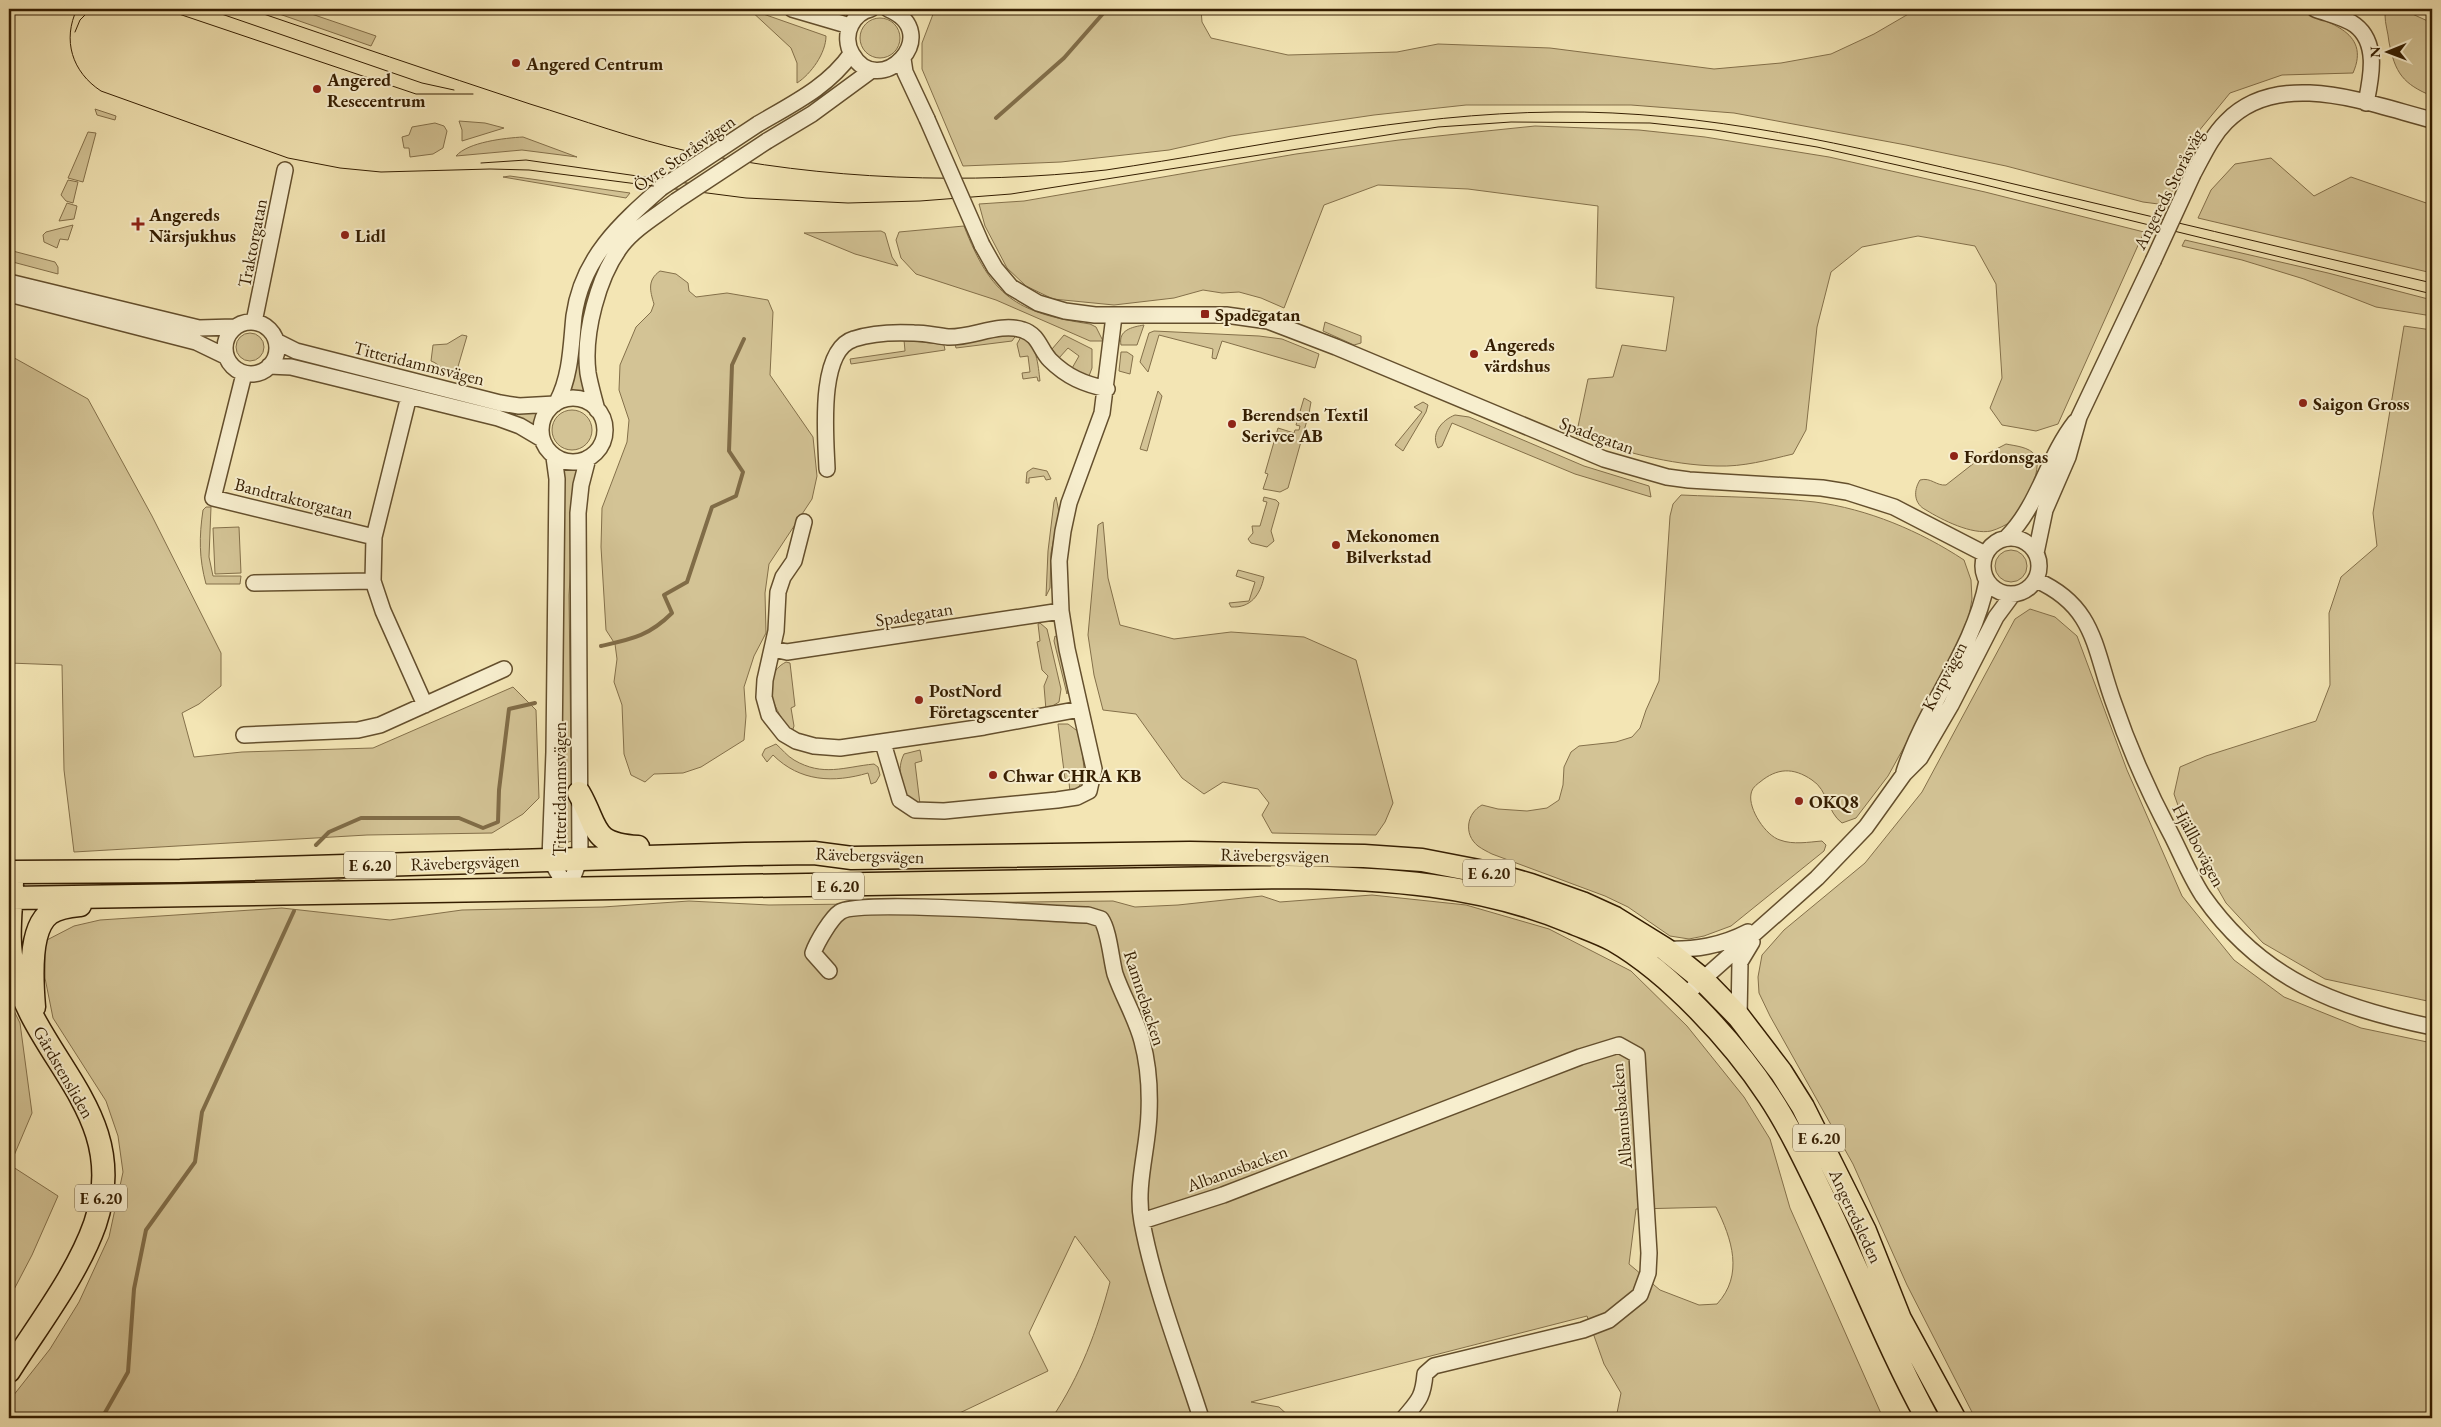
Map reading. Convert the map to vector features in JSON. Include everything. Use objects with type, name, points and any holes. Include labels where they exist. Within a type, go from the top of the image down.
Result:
[{"type":"highway","points":[[579,793],[589,811],[593,825],[605,840],[616,845],[680,848],[695,855]]},
{"type":"highway","name":"Rävebergsvägen","points":[[10,872],[180,871],[695,855],[814,854],[862,858],[1190,853],[1364,856],[1422,860],[1489,873],[1564,896],[1615,918],[1665,949],[1702,979]]},
{"type":"highway","name":"Gårdstensliden","points":[[9,1371],[78,1262],[95,1224],[102,1196],[104,1163],[97,1131],[86,1104],[34,1019],[11,967],[9,945],[10,872]]},
{"type":"highway","name":"Rävebergsvägen","points":[[10,898],[1268,877],[1384,879],[1481,892],[1545,911],[1612,940],[1640,958],[1684,996]]},
{"type":"highway","name":"E 6.20","points":[[34,1019],[33,965],[37,932],[43,920],[50,913],[66,906],[130,896]]},
{"type":"highway","name":"Angeredsleden","points":[[1702,979],[1739,1017],[1781,1072],[1803,1107],[1865,1231],[1900,1319],[1954,1418]]},
{"type":"highway","name":"Angeredsleden","points":[[1684,996],[1733,1048],[1770,1097],[1823,1197],[1903,1374],[1927,1418]]},
{"type":"street","points":[[792,9],[818,13],[850,26]]},
{"type":"street","points":[[871,9],[856,17],[850,26],[847,40],[851,54],[860,64],[872,70],[889,69],[903,59],[910,44],[908,14],[888,9]]},
{"type":"street","points":[[2315,9],[2350,22],[2358,28],[2367,40],[2371,59],[2366,103]]},
{"type":"street","name":"Övre Storåsvägen","points":[[597,410],[588,372],[590,324],[594,303],[603,278],[617,252],[623,233],[661,188],[758,124],[824,84],[841,68],[851,54]]},
{"type":"street","name":"Spadegatan","points":[[903,59],[905,72],[982,245],[1003,278],[1023,296],[1038,303],[1065,311],[1114,316],[1226,315],[1268,321],[1336,347],[1604,459],[1689,480],[1822,488],[1847,492],[1894,507],[1985,554]]},
{"type":"street","name":"Övre Storåsvägen","points":[[556,403],[568,375],[575,313],[583,283],[599,249],[812,114],[872,70]]},
{"type":"street","name":"Angereds Storåsväg","points":[[2036,553],[2045,510],[2068,457],[2080,417],[2193,174],[2215,135],[2227,121],[2253,103],[2270,96],[2283,94],[2313,94],[2366,103],[2432,120]]},
{"type":"street","name":"Traktorgatan","points":[[254,322],[286,170]]},
{"type":"street","points":[[9,282],[199,328],[234,327]]},
{"type":"street","points":[[9,294],[196,342],[226,356]]},
{"type":"street","points":[[883,743],[900,800],[916,810],[944,811],[1077,797],[1089,790],[1094,769],[1061,611],[1059,560],[1069,503],[1102,413],[1114,316]]},
{"type":"street","points":[[243,322],[254,322],[269,329],[276,341],[276,355],[269,366],[258,374],[244,374],[231,366],[226,356],[225,340],[234,327],[243,322]]},
{"type":"street","points":[[827,469],[826,410],[830,371],[836,355],[844,343],[853,339],[884,333],[915,332],[954,337],[1008,327],[1023,330],[1034,335],[1049,360],[1082,383],[1106,389]]},
{"type":"street","name":"Titteridammsvägen","points":[[276,341],[296,351],[500,403],[527,406],[556,403]]},
{"type":"street","name":"Titteridammsvägen","points":[[269,366],[291,367],[498,418],[520,426],[542,439]]},
{"type":"street","name":"Bandtraktorgatan","points":[[244,374],[213,498],[374,537]]},
{"type":"street","name":"Bandtraktorgatan","points":[[409,396],[374,537],[373,581],[383,611],[425,705]]},
{"type":"street","points":[[574,398],[583,400],[597,410],[602,418],[604,436],[596,453],[577,462],[565,462],[554,457],[542,439],[541,431],[544,415],[556,403],[574,398]]},
{"type":"street","name":"Angereds Storåsväg","points":[[2007,537],[2018,526],[2028,511],[2056,451],[2080,417]]},
{"type":"street","name":"Titteridammsvägen","points":[[554,457],[557,479],[554,752],[550,859],[568,890]]},
{"type":"street","name":"Titteridammsvägen","points":[[568,890],[580,858],[578,513],[581,485],[588,458]]},
{"type":"street","points":[[804,522],[794,561],[783,577],[778,592],[776,631],[765,680],[764,697],[769,715],[784,734],[796,741],[828,748],[883,743],[1080,709]]},
{"type":"street","points":[[2007,537],[2024,540],[2036,553],[2039,565],[2036,580],[2026,589],[2013,594],[1998,591],[1986,581],[1982,564],[1985,554],[1996,541],[2007,537]]},
{"type":"street","name":"Hjällbovägen","points":[[2036,580],[2076,607],[2088,625],[2112,701],[2134,757],[2202,895],[2229,929],[2256,955],[2308,988],[2356,1009],[2432,1027]]},
{"type":"street","points":[[254,583],[373,581]]},
{"type":"street","name":"Korpvägen","points":[[1904,774],[1911,751],[1968,637],[1979,610],[1986,581]]},
{"type":"street","name":"Korpvägen","points":[[1684,996],[1817,878],[1866,827],[1904,774],[1920,758],[1951,705],[1996,618],[2013,594]]},
{"type":"street","name":"Spadegatan","points":[[772,649],[787,652],[1061,611]]},
{"type":"street","points":[[244,735],[358,730],[380,725],[504,669]]},
{"type":"street","name":"Ramnebacken","points":[[829,971],[813,953],[839,912],[847,908],[862,906],[959,909],[1088,916],[1101,919],[1106,928],[1110,957],[1118,981],[1142,1040],[1148,1081],[1149,1113],[1139,1200],[1142,1221],[1152,1263],[1201,1418]]},
{"type":"street","name":"Korpvägen","points":[[1665,949],[1694,949],[1721,944],[1767,922]]},
{"type":"street","name":"Korpvägen","points":[[1739,1017],[1740,962],[1767,922]]},
{"type":"street","name":"Albanusbacken","points":[[1142,1221],[1223,1195],[1580,1057],[1619,1045],[1637,1055],[1649,1253],[1648,1273],[1640,1295],[1609,1320],[1583,1330],[1434,1366],[1425,1374],[1423,1390],[1418,1404],[1404,1418]]},
{"type":"shaded area","points":[[265,9],[297,9],[376,36],[371,46]]},
{"type":"shaded area","points":[[749,9],[826,36],[821,56],[797,83],[797,63],[791,48]]},
{"type":"shaded area","points":[[935,9],[1201,9],[1202,22],[1211,38],[1288,55],[1397,52],[1438,44],[1550,48],[1714,69],[1781,63],[1831,54],[1874,34],[1917,9],[2295,9],[2332,24],[2351,37],[2356,47],[2357,58],[2353,73],[2282,75],[2230,93],[2198,132],[2166,205],[2143,202],[2006,166],[1906,145],[1734,113],[1631,105],[1466,105],[1374,115],[1231,136],[1169,150],[1061,162],[963,166],[922,69],[922,43]]},
{"type":"shaded area","points":[[2396,11],[2408,12],[2432,23],[2432,96],[2407,82],[2394,62],[2385,15]]},
{"type":"shaded area","points":[[880,18],[894,24],[900,38],[894,52],[880,58],[866,52],[860,38],[866,24]]},
{"type":"shaded area","points":[[95,109],[116,116],[115,120],[97,115]]},
{"type":"shaded area","points":[[459,121],[485,123],[504,128],[462,141],[462,130]]},
{"type":"shaded area","points":[[435,123],[444,126],[447,131],[443,148],[433,154],[410,157],[409,148],[404,148],[402,137],[409,135],[412,127]]},
{"type":"shaded area","points":[[1535,126],[1639,130],[1705,137],[1829,157],[1985,192],[2144,232],[2058,424],[2036,431],[2002,425],[1990,408],[2002,378],[1996,284],[1975,246],[1918,236],[1862,247],[1831,272],[1817,327],[1806,430],[1793,454],[1746,464],[1717,466],[1663,460],[1628,452],[1576,436],[1588,379],[1613,377],[1622,345],[1666,351],[1674,297],[1596,288],[1598,206],[1468,189],[1378,185],[1324,205],[1284,308],[1261,298],[1239,292],[1222,293],[1203,290],[1174,298],[1114,305],[1053,299],[1026,286],[1007,268],[985,226],[979,204],[1024,201],[1296,154],[1399,140]]},
{"type":"shaded area","points":[[88,132],[96,133],[83,182],[68,178]]},
{"type":"shaded area","points":[[523,137],[577,157],[522,150],[456,156],[469,147],[478,144]]},
{"type":"shaded area","points":[[2271,158],[2314,196],[2351,177],[2432,205],[2432,273],[2198,218],[2211,190],[2235,164]]},
{"type":"shaded area","points":[[510,176],[630,193],[626,198],[503,177]]},
{"type":"shaded area","points":[[68,180],[78,182],[73,203],[66,201],[61,195]]},
{"type":"shaded area","points":[[67,203],[77,206],[74,219],[59,221]]},
{"type":"shaded area","points":[[73,225],[68,240],[60,239],[57,248],[44,242],[43,235],[46,232]]},
{"type":"shaded area","points":[[964,226],[974,250],[985,269],[996,285],[1009,297],[1025,307],[1043,314],[1090,324],[1096,327],[1103,341],[1090,341],[996,300],[916,274],[901,258],[896,240],[899,232]]},
{"type":"shaded area","points":[[881,231],[885,233],[892,257],[898,266],[855,254],[804,233]]},
{"type":"shaded area","points":[[618,235],[604,267],[588,397],[567,394],[587,286]]},
{"type":"shaded area","points":[[2185,240],[2328,273],[2432,300],[2432,316],[2376,307],[2304,279],[2242,260],[2182,246]]},
{"type":"shaded area","points":[[9,250],[55,262],[58,267],[58,274],[9,261]]},
{"type":"shaded area","points":[[660,271],[676,274],[688,283],[689,291],[696,297],[727,293],[768,300],[773,312],[770,375],[813,437],[817,476],[812,499],[769,564],[765,593],[766,633],[754,656],[744,687],[746,716],[744,740],[701,767],[683,773],[654,774],[645,782],[631,775],[624,754],[622,705],[614,682],[617,659],[615,644],[606,630],[601,547],[602,508],[627,442],[629,420],[619,390],[620,365],[636,327],[651,312],[654,304],[651,282]]},
{"type":"shaded area","points":[[1325,322],[1361,336],[1361,343],[1354,345],[1323,331]]},
{"type":"shaded area","points":[[1144,325],[1137,345],[1121,345],[1122,336],[1127,330]]},
{"type":"shaded area","points":[[2404,326],[2432,330],[2432,1002],[2325,979],[2263,943],[2226,903],[2190,840],[2174,794],[2180,767],[2206,756],[2316,721],[2330,685],[2329,613],[2341,577],[2377,546],[2373,513]]},
{"type":"shaded area","points":[[1154,331],[1259,336],[1282,339],[1319,354],[1315,368],[1222,341],[1216,359],[1212,358],[1213,349],[1159,335],[1148,372],[1140,362],[1149,333]]},
{"type":"shaded area","points":[[250,333],[260,337],[264,347],[260,357],[250,361],[240,357],[236,347],[240,337]]},
{"type":"shaded area","points":[[1001,334],[1017,334],[1012,341],[956,348],[955,344],[990,338]]},
{"type":"shaded area","points":[[462,335],[467,336],[457,370],[454,374],[431,361],[433,345],[447,344]]},
{"type":"shaded area","points":[[1022,335],[1034,349],[1040,381],[1038,381],[1037,377],[1023,379],[1022,373],[1030,372],[1028,356],[1020,357],[1017,344]]},
{"type":"shaded area","points":[[1064,335],[1092,349],[1092,368],[1089,376],[1071,370],[1079,356],[1068,348],[1059,358],[1052,349]]},
{"type":"shaded area","points":[[904,340],[940,344],[944,345],[945,350],[851,364],[850,359],[905,351]]},
{"type":"shaded area","points":[[1121,352],[1127,352],[1133,356],[1130,374],[1119,371]]},
{"type":"shaded area","points":[[9,355],[88,399],[152,516],[221,653],[221,686],[199,704],[182,713],[194,757],[242,752],[373,748],[513,687],[536,710],[539,798],[523,814],[492,833],[367,835],[74,852],[64,770],[62,665],[9,663]]},
{"type":"shaded area","points":[[300,357],[538,412],[534,427],[299,363]]},
{"type":"shaded area","points":[[1158,391],[1162,396],[1147,451],[1140,449]]},
{"type":"shaded area","points":[[1304,398],[1311,402],[1288,488],[1280,492],[1263,489],[1268,474],[1265,473],[1278,428],[1294,433],[1295,430],[1299,430],[1300,426],[1296,425]]},
{"type":"shaded area","points":[[1423,402],[1428,405],[1426,412],[1403,451],[1395,445],[1422,412],[1414,407]]},
{"type":"shaded area","points":[[572,410],[586,416],[592,430],[586,444],[572,450],[558,444],[552,430],[558,416]]},
{"type":"shaded area","points":[[1455,415],[1469,417],[1584,466],[1649,486],[1651,497],[1575,474],[1452,423],[1442,446],[1438,448],[1435,438],[1436,433],[1446,420]]},
{"type":"shaded area","points":[[2006,444],[2029,450],[2035,455],[2037,461],[2037,470],[2031,490],[2022,509],[2012,521],[1991,531],[1975,531],[1940,518],[1926,510],[1917,501],[1916,488],[1920,480],[1924,479],[1946,485],[1983,456]]},
{"type":"shaded area","points":[[562,467],[577,468],[569,595],[572,841],[565,843],[561,646],[564,497]]},
{"type":"shaded area","points":[[1033,468],[1047,471],[1051,479],[1046,480],[1044,476],[1029,478],[1029,483],[1026,483],[1027,472]]},
{"type":"shaded area","points":[[1681,495],[1815,502],[1835,505],[1874,516],[1930,540],[1964,560],[1971,580],[1972,599],[1969,616],[1949,666],[1888,776],[1856,818],[1842,823],[1833,813],[1821,789],[1805,776],[1792,771],[1785,771],[1766,777],[1754,787],[1751,794],[1752,807],[1764,828],[1785,842],[1822,841],[1826,845],[1824,851],[1731,926],[1704,936],[1689,939],[1670,936],[1628,907],[1605,896],[1492,854],[1473,841],[1469,830],[1470,818],[1482,805],[1498,809],[1527,811],[1547,808],[1559,800],[1563,785],[1564,767],[1571,752],[1579,746],[1616,742],[1632,737],[1640,728],[1659,681],[1670,516],[1673,504]]},
{"type":"shaded area","points":[[1056,497],[1059,512],[1051,553],[1050,588],[1046,596],[1048,551]]},
{"type":"shaded area","points":[[1264,497],[1276,500],[1279,503],[1271,531],[1274,541],[1267,547],[1251,543],[1248,539],[1253,533],[1252,526],[1260,526],[1267,502],[1263,501]]},
{"type":"shaded area","points":[[206,507],[211,507],[209,557],[213,576],[241,576],[240,584],[206,584],[202,565],[200,538],[203,510]]},
{"type":"shaded area","points":[[1103,522],[1108,578],[1120,625],[1174,639],[1231,632],[1304,637],[1356,660],[1393,803],[1385,822],[1376,835],[1272,833],[1262,815],[1269,803],[1258,789],[1223,782],[1204,794],[1182,778],[1136,714],[1103,710],[1094,675],[1088,635],[1098,525]]},
{"type":"shaded area","points":[[239,527],[241,573],[215,574],[213,528]]},
{"type":"shaded area","points":[[2011,550],[2017,551],[2022,555],[2026,560],[2026,572],[2022,577],[2017,581],[2011,582],[2005,581],[2000,577],[1996,572],[1995,566],[1996,560],[2000,555],[2005,551]]},
{"type":"shaded area","points":[[1238,570],[1264,577],[1254,599],[1244,605],[1231,607],[1229,603],[1249,601],[1255,582],[1236,576]]},
{"type":"shaded area","points":[[2030,609],[2055,617],[2077,636],[2127,770],[2182,896],[2234,960],[2284,997],[2361,1028],[2432,1043],[2432,1418],[1975,1418],[1907,1285],[1853,1164],[1770,1016],[1759,993],[1758,977],[1762,955],[1784,930],[1865,863],[1922,792],[2015,619]]},
{"type":"shaded area","points":[[1040,623],[1047,629],[1061,689],[1059,702],[1046,710],[1044,686],[1048,676],[1042,670],[1037,642],[1040,641],[1038,624]]},
{"type":"shaded area","points":[[1055,636],[1057,637],[1068,686],[1067,694],[1054,641]]},
{"type":"shaded area","points":[[786,662],[790,663],[795,706],[791,708],[794,726],[792,732],[775,706],[770,686],[772,677],[777,669]]},
{"type":"shaded area","points":[[1058,724],[1068,724],[1080,733],[1085,777],[1076,791],[1070,792],[1069,782],[1065,779]]},
{"type":"shaded area","points":[[776,744],[789,757],[815,768],[834,770],[874,764],[878,767],[880,775],[876,782],[871,784],[868,773],[830,779],[806,775],[794,771],[773,755],[767,762],[762,755],[765,749]]},
{"type":"shaded area","points":[[920,750],[922,761],[915,763],[920,804],[908,800],[902,783],[900,766],[904,754]]},
{"type":"shaded area","points":[[351,877],[321,883],[174,885],[215,880]]},
{"type":"shaded area","points":[[1372,895],[1466,905],[1549,929],[1631,971],[1687,1026],[1744,1097],[1770,1139],[1790,1208],[1883,1418],[1616,1418],[1621,1393],[1604,1364],[1587,1316],[1251,1402],[1279,1407],[1291,1418],[1052,1418],[1071,1386],[1087,1353],[1110,1282],[1075,1236],[1029,1333],[1048,1371],[949,1418],[9,1418],[9,1401],[50,1349],[79,1302],[109,1237],[123,1172],[118,1136],[106,1101],[53,1018],[45,978],[45,941],[74,926],[100,920],[282,908],[390,920],[462,910],[603,907],[689,901],[769,905],[1113,901],[1135,907],[1178,905],[1262,896],[1280,902]],"holes":[[[1716,1207],[1722,1219],[1733,1257],[1733,1269],[1725,1293],[1717,1304],[1699,1305],[1660,1290],[1629,1264],[1636,1209]]]},
{"type":"shaded area","points":[[9,1001],[20,1023],[32,1113],[10,1165],[58,1196],[32,1255],[9,1299]]},
{"type":"waterway","points":[[996,118],[1064,58],[1107,9]]},
{"type":"waterway","points":[[601,646],[640,636],[656,627],[672,613],[664,595],[687,582],[712,507],[736,496],[743,472],[729,451],[732,365],[744,339]]},
{"type":"waterway","points":[[316,845],[329,832],[361,818],[459,818],[483,828],[498,822],[499,790],[509,709],[535,703]]},
{"type":"waterway","points":[[102,1418],[128,1372],[134,1289],[146,1230],[195,1162],[202,1112],[294,911]]},
{"type":"tram line","points":[[77,9],[70,32],[70,44],[77,65],[83,75],[101,91],[288,158],[340,168],[381,172],[490,169],[529,170],[746,198],[848,203],[920,201],[1011,194],[1438,127],[1511,122],[1650,123],[1715,130],[1817,147],[1973,182],[2432,294]]},
{"type":"tram line","points":[[75,32],[80,20],[91,9]]},
{"type":"tram line","points":[[164,9],[416,94],[473,94]]},
{"type":"tram line","points":[[207,9],[422,83],[454,90]]},
{"type":"tram line","points":[[249,9],[628,135],[687,151],[738,161],[791,168],[843,174],[896,177],[949,178],[1054,175],[1106,170],[1330,133],[1443,118],[1556,112],[1612,113],[1668,117],[1723,124],[1833,143],[1943,167],[2432,283]]},
{"type":"tram line","points":[[481,163],[526,160],[693,184]]},
{"type":"place","name":"Angered Centrum","points":[[516,63]]},
{"type":"place","name":"Angered Resecentrum","points":[[317,89]]},
{"type":"place","name":"Angereds Närsjukhus","points":[[138,224]]},
{"type":"place","name":"Lidl","points":[[345,235]]},
{"type":"place","name":"Spadegatan","points":[[1205,314]]},
{"type":"place","name":"Angereds värdshus","points":[[1474,354]]},
{"type":"place","name":"Saigon Gross","points":[[2303,403]]},
{"type":"place","name":"Berendsen Textil Serivce AB","points":[[1232,424]]},
{"type":"place","name":"Fordonsgas","points":[[1954,456]]},
{"type":"place","name":"Mekonomen Bilverkstad","points":[[1336,545]]},
{"type":"place","name":"PostNord Företagscenter","points":[[919,700]]},
{"type":"place","name":"Chwar CHRA KB","points":[[993,775]]},
{"type":"place","name":"OKQ8","points":[[1799,801]]}]
